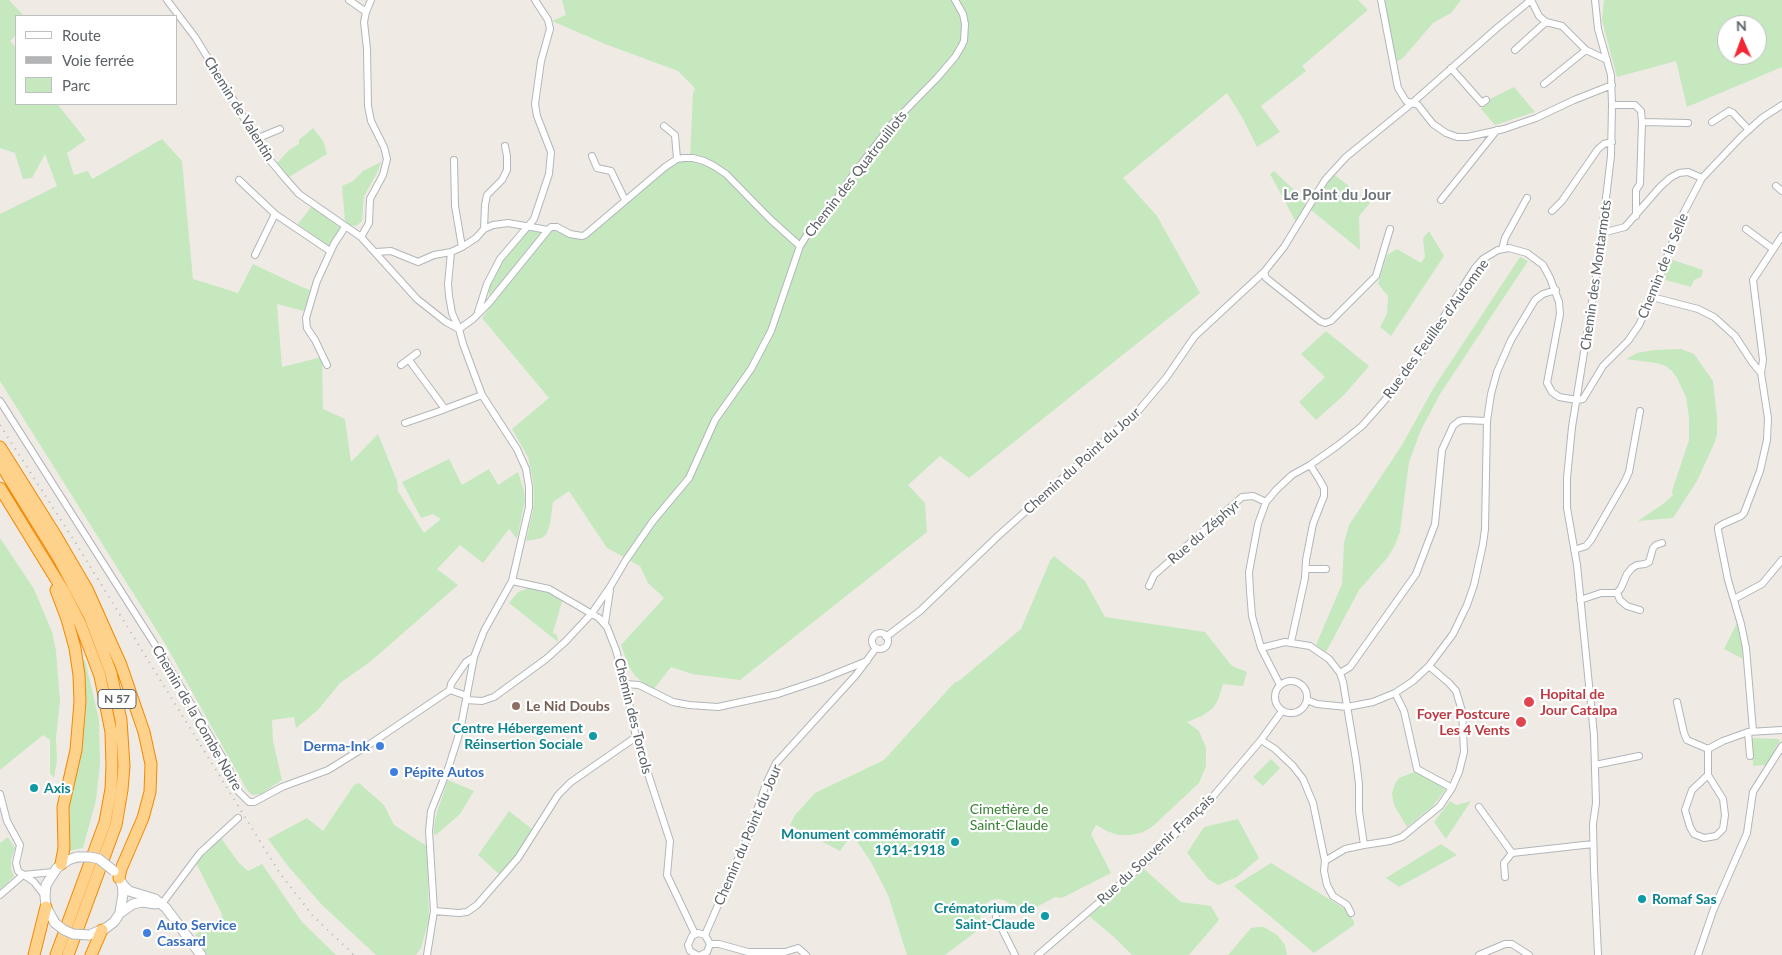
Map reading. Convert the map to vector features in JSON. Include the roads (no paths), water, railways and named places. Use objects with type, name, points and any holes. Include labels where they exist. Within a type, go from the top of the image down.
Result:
[{"type":"highway","points":[[0,446],[56,536],[91,597],[121,665],[144,732],[151,764],[150,792],[143,818],[118,877]]},
{"type":"highway","name":"N 57","points":[[0,464],[58,557],[90,617],[111,672],[121,720],[124,772],[122,796],[116,825],[68,955]]},
{"type":"highway","name":"N 57","points":[[0,488],[75,612],[93,655],[106,704],[112,754],[111,789],[104,822],[56,955]]},
{"type":"highway","points":[[44,561],[70,629],[75,648],[79,685],[77,739],[63,807],[64,848],[57,868]]},
{"type":"highway","points":[[34,955],[46,901]]},
{"type":"highway","points":[[92,955],[102,930]]},
{"type":"main road","points":[[161,905],[142,902],[127,906],[120,912],[114,922],[102,930],[89,935],[73,934],[55,923],[46,901],[46,885],[57,868],[68,860],[77,857],[94,858],[105,863],[132,893],[155,899],[161,905],[173,917],[201,955]]},
{"type":"main road","points":[[118,877],[123,894],[120,912]]},
{"type":"street","name":"Chemin de Valentin","points":[[167,0],[178,15]]},
{"type":"street","points":[[349,0],[366,12]]},
{"type":"street","points":[[361,237],[369,223],[370,199],[383,175],[387,159],[384,147],[371,121],[368,106],[367,49],[364,22],[366,12],[372,0]]},
{"type":"street","points":[[478,312],[487,284],[500,258],[534,219],[550,167],[551,152],[537,116],[535,104],[541,61],[550,29],[548,20],[535,0]]},
{"type":"street","name":"Chemin des Quatrouillots","points":[[466,698],[478,702],[488,700],[507,689],[546,660],[592,613],[653,521],[689,478],[715,420],[751,369],[776,321],[785,286],[800,246],[892,124],[955,57],[964,41],[966,33],[963,14],[955,0]]},
{"type":"street","points":[[1381,0],[1398,88],[1406,102],[1418,105],[1433,124],[1446,133],[1457,137],[1467,137],[1497,130],[1536,118],[1574,100],[1612,86]]},
{"type":"street","points":[[1531,0],[1539,16],[1546,22],[1562,26],[1586,50],[1607,60]]},
{"type":"street","name":"Chemin du Point du Jour","points":[[886,637],[920,611],[998,536],[1140,410],[1166,378],[1195,336],[1264,272],[1284,247],[1332,171],[1346,157],[1412,104],[1531,0]]},
{"type":"street","name":"Chemin des Montarmots","points":[[1595,0],[1598,29],[1612,86],[1612,142],[1591,317],[1577,400],[1567,478],[1567,508],[1580,600],[1594,735],[1596,803],[1593,844],[1598,955]]},
{"type":"street","name":"Chemin de Valentin","points":[[178,15],[199,44],[256,140],[269,159],[299,194],[361,237],[417,299],[446,322],[459,329]]},
{"type":"street","points":[[1514,50],[1546,22]]},
{"type":"street","points":[[1544,84],[1586,50]]},
{"type":"street","points":[[1451,68],[1482,103],[1486,100]]},
{"type":"street","points":[[1612,105],[1635,105],[1641,111],[1640,184],[1636,190],[1636,216]]},
{"type":"street","name":"Chemin de la Selle","points":[[1577,400],[1586,396],[1603,366],[1635,332],[1652,297],[1684,212],[1702,178],[1749,130],[1782,105]]},
{"type":"street","points":[[1712,122],[1729,111],[1749,130]]},
{"type":"street","points":[[1642,122],[1688,123]]},
{"type":"street","points":[[664,126],[675,135],[677,159]]},
{"type":"street","points":[[256,140],[280,129]]},
{"type":"street","points":[[1441,200],[1497,130]]},
{"type":"street","points":[[1552,211],[1562,201],[1598,148],[1612,142]]},
{"type":"street","points":[[484,229],[487,195],[502,180],[507,170],[505,146]]},
{"type":"street","points":[[592,156],[598,168],[611,171],[625,200]]},
{"type":"street","points":[[376,252],[391,251],[418,262],[462,247],[476,238],[484,229],[493,225],[508,223],[548,230],[557,227],[578,236],[586,235],[665,167],[677,159],[693,158],[714,166],[735,183],[800,246]]},
{"type":"street","points":[[454,160],[455,206],[462,247]]},
{"type":"street","points":[[1602,233],[1625,227],[1660,187],[1679,173],[1688,172],[1702,178]]},
{"type":"street","points":[[239,180],[275,214],[330,251]]},
{"type":"street","points":[[1776,186],[1782,191]]},
{"type":"street","name":"Rue des Feuilles d'Automne","points":[[1502,249],[1505,238],[1526,198]]},
{"type":"street","points":[[254,255],[275,214]]},
{"type":"street","points":[[327,365],[307,328],[306,318],[316,282],[330,251],[345,227]]},
{"type":"street","points":[[1264,272],[1266,278],[1320,322],[1331,322],[1376,276],[1390,229]]},
{"type":"street","points":[[1746,229],[1773,249]]},
{"type":"street","points":[[459,329],[473,319],[488,304],[548,230]]},
{"type":"street","points":[[1750,756],[1751,732],[1746,648],[1728,580],[1718,527],[1744,513],[1760,471],[1767,440],[1768,418],[1761,373],[1763,360],[1753,280],[1782,236]]},
{"type":"street","name":"Rue des Feuilles d'Automne","points":[[1280,684],[1261,648],[1252,616],[1250,572],[1258,524],[1266,502],[1292,475],[1310,465],[1362,426],[1386,400],[1420,354],[1475,268],[1491,253],[1502,249],[1521,250],[1535,258],[1543,266],[1556,290],[1560,302],[1560,314],[1547,383],[1552,392],[1559,397],[1577,400]]},
{"type":"street","points":[[427,955],[434,911],[430,819],[433,804],[456,744],[474,657],[484,631],[512,581],[529,507],[529,486],[526,469],[517,449],[482,395],[452,313],[448,290],[451,252]]},
{"type":"street","points":[[1307,700],[1317,704],[1347,707],[1372,702],[1395,693],[1413,681],[1429,666],[1453,634],[1467,605],[1478,568],[1485,529],[1487,421],[1497,372],[1511,340],[1535,300],[1543,294],[1556,290]]},
{"type":"street","points":[[1652,297],[1698,309],[1714,317],[1735,336],[1761,373]]},
{"type":"street","points":[[400,365],[417,353]]},
{"type":"street","points":[[409,360],[445,409]]},
{"type":"street","points":[[405,422],[482,395]]},
{"type":"street","name":"Chemin de la Combe Noire","points":[[0,401],[166,662],[227,765],[239,792],[247,801],[254,802],[282,786],[328,770],[370,744],[450,690],[466,662],[474,657]]},
{"type":"street","points":[[1574,550],[1586,546],[1591,540],[1625,481],[1629,472],[1640,411]]},
{"type":"street","points":[[1340,673],[1350,667],[1416,574],[1435,524],[1442,450],[1453,426],[1459,421],[1464,420],[1487,421]]},
{"type":"street","points":[[1291,642],[1300,607],[1313,524],[1324,496],[1324,488],[1320,479],[1310,465]]},
{"type":"street","name":"Rue du Zéphyr","points":[[1149,586],[1154,575],[1242,497],[1253,496],[1266,502]]},
{"type":"street","points":[[1580,600],[1601,593],[1617,593],[1622,588],[1627,574],[1632,568],[1649,562],[1656,545],[1662,543]]},
{"type":"street","points":[[1734,599],[1762,584],[1782,560]]},
{"type":"street","points":[[1306,569],[1326,569]]},
{"type":"street","points":[[512,581],[549,589],[592,613],[605,623]]},
{"type":"street","name":"Chemin des Quatrouillots","points":[[605,623],[610,587]]},
{"type":"street","points":[[1617,593],[1620,600],[1627,606],[1640,610]]},
{"type":"street","name":"Chemin des Torcols","points":[[605,623],[616,650],[636,736],[670,841],[667,875],[695,934]]},
{"type":"street","points":[[880,633],[886,637],[888,642],[886,647],[881,650],[872,645],[873,637],[880,633]]},
{"type":"street","points":[[1261,648],[1291,642],[1310,646],[1320,651],[1329,659],[1340,673],[1360,784],[1359,811],[1364,845]]},
{"type":"street","name":"Chemin du Point du Jour","points":[[705,935],[749,834],[766,784],[776,763],[856,676],[876,648]]},
{"type":"street","points":[[625,684],[639,685],[673,702],[718,707],[778,694],[820,680],[868,660]]},
{"type":"street","points":[[1325,861],[1345,849],[1390,842],[1402,837],[1440,806],[1452,788],[1459,772],[1464,752],[1462,711],[1456,691],[1450,682],[1429,666]]},
{"type":"street","points":[[849,668],[856,676]]},
{"type":"street","points":[[1290,680],[1300,684],[1306,691],[1307,700],[1305,705],[1297,712],[1287,713],[1278,708],[1274,698],[1280,684],[1290,680]]},
{"type":"street","points":[[450,690],[466,698]]},
{"type":"street","points":[[1395,693],[1404,711],[1417,769],[1452,788]]},
{"type":"street","points":[[1677,702],[1687,740],[1708,749]]},
{"type":"street","name":"Rue du Souvenir Français","points":[[1038,955],[1147,861],[1192,819],[1215,795],[1261,740],[1282,711]]},
{"type":"street","points":[[1708,749],[1723,740],[1751,732],[1782,730]]},
{"type":"street","points":[[434,911],[467,912],[477,905],[518,858],[558,795],[571,782],[636,736]]},
{"type":"street","points":[[1261,740],[1280,754],[1303,780],[1313,803],[1325,861],[1324,872],[1327,885],[1333,896],[1347,905],[1351,913]]},
{"type":"street","points":[[1698,955],[1713,911],[1747,834],[1753,792],[1782,746]]},
{"type":"street","points":[[1708,749],[1708,774],[1723,799],[1725,815],[1723,829],[1716,836],[1704,838],[1694,834],[1685,810],[1692,790],[1708,774]]},
{"type":"street","points":[[1595,765],[1639,756]]},
{"type":"street","points":[[0,794],[7,821],[20,845],[16,867],[38,886],[46,901]]},
{"type":"street","points":[[1480,806],[1512,853]]},
{"type":"street","points":[[161,905],[200,853],[238,818]]},
{"type":"street","points":[[1505,878],[1504,863],[1512,853],[1593,844]]},
{"type":"street","points":[[0,896],[23,875],[57,868]]},
{"type":"street","points":[[996,917],[1015,955]]},
{"type":"street","points":[[710,944],[705,935],[698,933],[690,938],[688,945],[699,954],[710,944],[719,944],[742,952],[785,952],[798,948],[806,955]]},
{"type":"street","points":[[1479,955],[1505,944],[1512,944],[1529,955]]},
{"type":"railway","points":[[0,425],[75,542],[279,872],[313,916],[354,955]]},
{"type":"place","name":"Hopital de Jour Catalpa","points":[[1529,702]]},
{"type":"place","name":"Le Nid Doubs","points":[[516,706]]},
{"type":"place","name":"Foyer Postcure Les 4 Vents","points":[[1521,722]]},
{"type":"place","name":"Centre Hébergement Réinsertion Sociale","points":[[593,736]]},
{"type":"place","name":"Derma-Ink","points":[[380,746]]},
{"type":"place","name":"Pépite Autos","points":[[394,772]]},
{"type":"place","name":"Axis","points":[[34,788]]},
{"type":"place","name":"Monument commémoratif 1914-1918","points":[[955,842]]},
{"type":"place","name":"Romaf Sas","points":[[1642,899]]},
{"type":"place","name":"Crématorium de Saint-Claude","points":[[1045,916]]},
{"type":"place","name":"Auto Service Cassard","points":[[147,933]]},
{"type":"district","name":"Le Point du Jour","points":[[1337,195]]},
{"type":"park label","name":"Cimetière de Saint-Claude","points":[[1009,818]]}]
